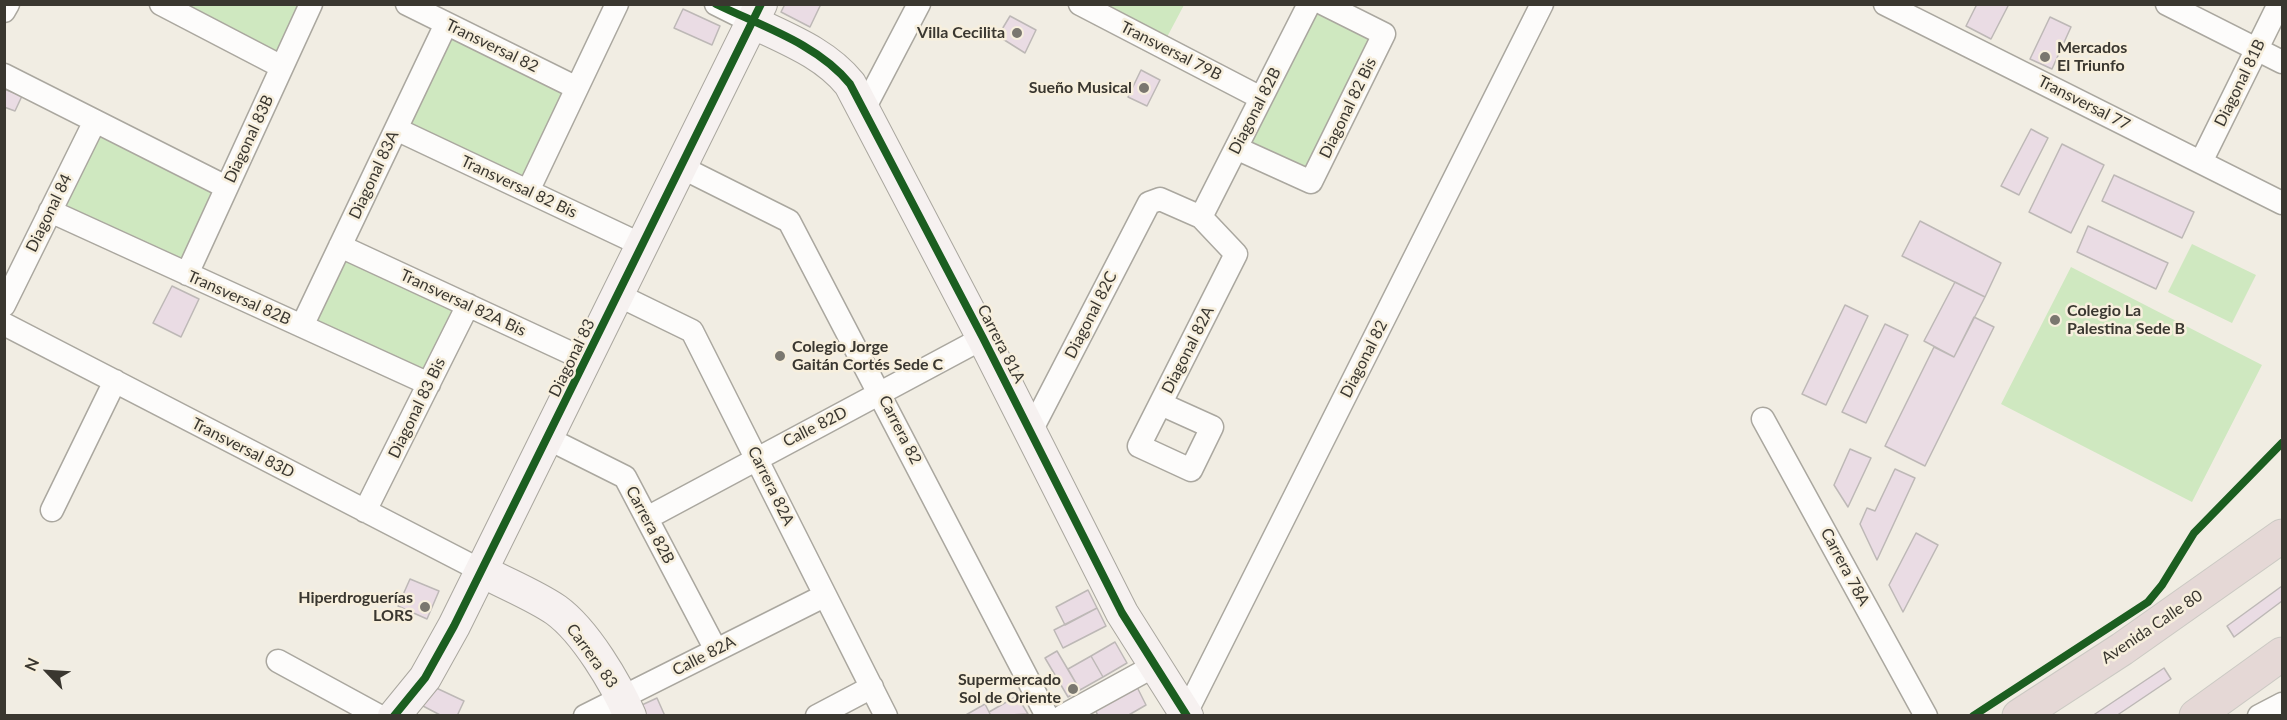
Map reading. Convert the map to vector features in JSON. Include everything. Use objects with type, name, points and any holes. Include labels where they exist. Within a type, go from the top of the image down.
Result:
[{"type":"highway","name":"Avenida Calle 80","points":[[2019,716],[2152,628],[2283,536]]},
{"type":"highway","points":[[2196,716],[2283,654]]},
{"type":"street","points":[[4,11],[8,4]]},
{"type":"street","points":[[161,4],[282,67]]},
{"type":"street","name":"Diagonal 83B","points":[[187,274],[311,4]]},
{"type":"street","name":"Transversal 82","points":[[407,4],[577,88]]},
{"type":"street","points":[[528,191],[616,4]]},
{"type":"street","points":[[716,4],[757,13]]},
{"type":"street","points":[[864,109],[919,4]]},
{"type":"street","name":"Transversal 79B","points":[[1080,4],[1262,98]]},
{"type":"street","name":"Diagonal 82B","points":[[1201,217],[1309,4]]},
{"type":"street","name":"Diagonal 82 Bis","points":[[1236,148],[1311,182],[1384,34],[1324,4]]},
{"type":"street","name":"Diagonal 82","points":[[1187,714],[1542,4]]},
{"type":"street","name":"Transversal 77","points":[[1885,4],[2283,203]]},
{"type":"street","points":[[2167,4],[2283,62]]},
{"type":"street","name":"Diagonal 81B","points":[[2200,162],[2279,4]]},
{"type":"street","name":"Carrera 81A","points":[[757,13],[835,67],[850,84],[983,338],[1122,613],[1187,714]]},
{"type":"street","name":"Diagonal 83","points":[[394,716],[425,678],[482,572],[757,13]]},
{"type":"street","name":"Diagonal 83A","points":[[302,326],[446,24]]},
{"type":"street","points":[[4,75],[226,187]]},
{"type":"street","name":"Diagonal 84","points":[[4,305],[95,121]]},
{"type":"street","name":"Transversal 82 Bis","points":[[396,129],[642,245]]},
{"type":"street","name":"Carrera 82","points":[[681,167],[789,221],[881,393],[1047,716]]},
{"type":"street","name":"Diagonal 82C","points":[[1030,433],[1149,203],[1160,198],[1201,217]]},
{"type":"street","name":"Transversal 82B","points":[[50,212],[429,384]]},
{"type":"street","name":"Diagonal 82A","points":[[1161,404],[1212,427],[1191,470],[1139,447],[1236,254],[1201,217]]},
{"type":"street","name":"Transversal 82A Bis","points":[[340,246],[586,360]]},
{"type":"street","name":"Carrera 82A","points":[[618,296],[692,331],[886,716]]},
{"type":"street","name":"Diagonal 83 Bis","points":[[366,511],[468,305]]},
{"type":"street","name":"Transversal 83D","points":[[4,324],[482,572]]},
{"type":"street","name":"Calle 82D","points":[[646,518],[983,338]]},
{"type":"street","points":[[52,510],[115,381]]},
{"type":"street","name":"Carrera 78A","points":[[1763,419],[1926,716]]},
{"type":"street","name":"Carrera 82B","points":[[547,438],[625,477],[716,650]]},
{"type":"street","name":"Carrera 83","points":[[482,572],[556,610],[578,632],[626,706]]},
{"type":"street","name":"Calle 82A","points":[[585,716],[626,706],[716,650],[824,596]]},
{"type":"street","points":[[278,660],[379,716]]},
{"type":"street","points":[[1063,716],[1154,666]]},
{"type":"street","points":[[817,716],[872,687]]},
{"type":"street","points":[[2259,716],[2283,704]]},
{"type":"green space","points":[[161,5],[311,5],[282,67]]},
{"type":"green space","points":[[1096,5],[1184,5],[1166,39]]},
{"type":"green space","points":[[1317,8],[1373,37],[1305,172],[1248,146]]},
{"type":"green space","points":[[446,24],[577,88],[528,191],[396,129]]},
{"type":"green space","points":[[95,121],[226,187],[187,274],[50,211]]},
{"type":"green space","points":[[2192,244],[2256,275],[2232,323],[2168,292]]},
{"type":"green space","points":[[340,246],[468,305],[429,384],[302,326]]},
{"type":"green space","points":[[2071,267],[2262,365],[2192,502],[2001,404]]},
{"type":"building","points":[[785,4],[821,4],[810,27],[781,12]]},
{"type":"building","points":[[1977,4],[2009,4],[1991,39],[1966,26]]},
{"type":"building","points":[[683,9],[720,26],[712,45],[674,28]]},
{"type":"building","name":"Villa Cecilita","points":[[1010,16],[1036,30],[1025,53],[998,36]]},
{"type":"building","points":[[2050,17],[2071,27],[2052,69],[2030,59]]},
{"type":"building","name":"Sueño Musical","points":[[1141,70],[1160,80],[1147,106],[1128,97]]},
{"type":"building","points":[[4,89],[22,96],[15,111],[4,107]]},
{"type":"building","points":[[2031,129],[2048,138],[2019,195],[2001,186]]},
{"type":"building","points":[[2062,144],[2104,165],[2071,233],[2029,212]]},
{"type":"building","points":[[2114,175],[2194,212],[2182,238],[2102,201]]},
{"type":"building","points":[[1920,221],[2001,263],[1985,297],[1902,256]]},
{"type":"building","points":[[2088,226],[2168,263],[2156,289],[2077,252]]},
{"type":"building","points":[[1955,282],[1985,297],[1954,357],[1924,341]]},
{"type":"building","points":[[172,286],[199,299],[181,337],[153,323]]},
{"type":"building","points":[[1845,305],[1868,316],[1826,405],[1802,394]]},
{"type":"building","points":[[1974,317],[1994,327],[1925,466],[1885,446],[1934,347],[1954,357]]},
{"type":"building","points":[[1885,324],[1908,335],[1866,423],[1842,412]]},
{"type":"building","points":[[1850,449],[1871,458],[1848,507],[1834,485]]},
{"type":"building","points":[[1895,469],[1915,478],[1877,560],[1860,524],[1867,508],[1875,511]]},
{"type":"building","points":[[1916,533],[1938,545],[1903,612],[1889,585]]},
{"type":"building","points":[[410,579],[439,591],[427,619],[398,606]]},
{"type":"building","points":[[2282,586],[2282,601],[2234,637],[2227,626]]},
{"type":"building","points":[[1088,590],[1097,608],[1065,625],[1056,607]]},
{"type":"building","points":[[1097,608],[1106,626],[1063,648],[1054,630]]},
{"type":"building","points":[[1115,642],[1127,663],[1103,677],[1091,656]]},
{"type":"building","points":[[1057,651],[1080,690],[1068,697],[1045,658]]},
{"type":"building","points":[[1091,656],[1103,677],[1080,690],[1068,669]]},
{"type":"building","points":[[2164,668],[2171,679],[2116,716],[2092,716]]},
{"type":"building","points":[[432,686],[464,701],[457,716],[442,716],[423,706]]},
{"type":"building","points":[[1137,687],[1146,705],[1127,716],[1098,716],[1095,709]]},
{"type":"building","points":[[1017,696],[1028,714],[991,716],[989,712]]},
{"type":"building","points":[[657,698],[665,716],[633,716],[631,710]]},
{"type":"building","points":[[985,704],[991,716],[964,716]]},
{"type":"cycle path","points":[[716,4],[770,28],[805,47],[837,70],[850,84],[983,338],[1122,613],[1187,716]]},
{"type":"cycle path","points":[[394,716],[425,678],[454,626],[761,4]]},
{"type":"cycle path","points":[[1973,716],[2148,602],[2162,585],[2194,533],[2282,443]]},
{"type":"place","name":"Villa Cecilita","points":[[1017,33]]},
{"type":"place","name":"Mercados El Triunfo","points":[[2045,57]]},
{"type":"place","name":"Sueño Musical","points":[[1144,88]]},
{"type":"place","name":"Colegio La Palestina Sede B","points":[[2055,320]]},
{"type":"place","name":"Colegio Jorge Gaitán Cortés Sede C","points":[[780,356]]},
{"type":"place","name":"Hiperdroguerías LORS","points":[[425,607]]},
{"type":"place","name":"Supermercado Sol de Oriente","points":[[1073,689]]}]
